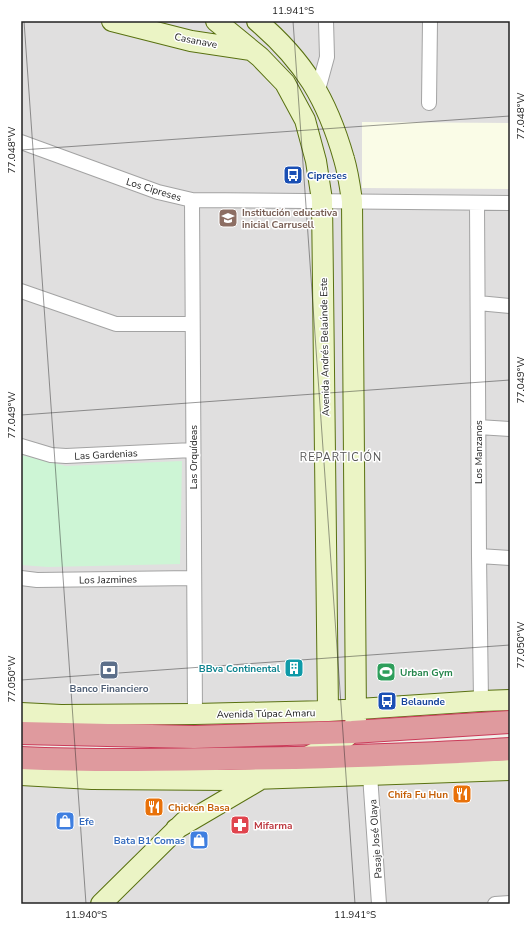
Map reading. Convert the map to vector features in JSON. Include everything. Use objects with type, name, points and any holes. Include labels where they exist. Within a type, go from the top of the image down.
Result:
[{"type":"highway","name":"Avenida Túpac Amaru","points":[[21,733],[194,737],[352,732],[510,722]]},
{"type":"highway","points":[[21,758],[260,769],[304,758],[472,752],[510,749]]},
{"type":"street","name":"Casanave","points":[[112,21],[191,41],[250,50],[260,50],[270,46],[278,40]]},
{"type":"street","name":"Avenida Andrés Belaúnde Este","points":[[216,21],[260,57],[285,83],[305,120],[316,161],[322,200],[328,711]]},
{"type":"street","points":[[257,21],[296,59],[318,90],[331,118],[345,160],[352,201],[355,728],[350,735],[342,740],[304,758]]},
{"type":"street","points":[[318,90],[327,57],[326,21]]},
{"type":"street","points":[[429,103],[430,21]]},
{"type":"street","name":"Los Cipreses","points":[[21,142],[158,192],[192,200],[322,200],[510,203]]},
{"type":"street","name":"Las Orquídeas","points":[[192,200],[195,714]]},
{"type":"street","name":"Los Manzanos","points":[[477,203],[481,701]]},
{"type":"street","points":[[21,291],[116,324],[192,324]]},
{"type":"street","points":[[478,303],[510,306]]},
{"type":"street","points":[[478,427],[510,429]]},
{"type":"street","name":"Las Gardenias","points":[[21,446],[51,455],[66,456],[193,450]]},
{"type":"street","points":[[479,556],[510,558]]},
{"type":"street","name":"Los Jazmines","points":[[21,578],[37,580],[194,578]]},
{"type":"street","name":"Avenida Túpac Amaru","points":[[21,713],[61,715],[328,711],[510,700]]},
{"type":"street","points":[[176,829],[260,769],[278,747],[304,734],[323,720],[328,711]]},
{"type":"street","points":[[21,775],[100,779],[229,780],[260,769],[370,775],[510,770]]},
{"type":"street","name":"Pasaje José Olaya","points":[[370,775],[379,904]]},
{"type":"street","points":[[101,904],[176,829],[229,780]]},
{"type":"street","points":[[495,904],[510,903]]},
{"type":"shaded area","points":[[21,21],[510,21],[510,708],[21,720]]},
{"type":"shaded area","points":[[362,122],[510,123],[510,189],[362,188]]},
{"type":"shaded area","points":[[510,759],[510,904],[21,904],[21,767]]},
{"type":"green space","points":[[21,455],[66,466],[182,461],[180,564],[48,567],[21,565]]},
{"type":"place","name":"Cipreses","points":[[293,175]]},
{"type":"place","name":"Institución educativa inicial Carrusell","points":[[228,218]]},
{"type":"place","name":"BBva Continental","points":[[294,668]]},
{"type":"place","name":"Banco Financiero","points":[[109,670]]},
{"type":"place","name":"Urban Gym","points":[[386,672]]},
{"type":"place","name":"Belaunde","points":[[387,701]]},
{"type":"place","name":"Chifa Fu Hun","points":[[462,794]]},
{"type":"place","name":"Chicken Basa","points":[[154,807]]},
{"type":"place","name":"Efe","points":[[65,821]]},
{"type":"place","name":"Mifarma","points":[[240,825]]},
{"type":"place","name":"Bata B1 Comas","points":[[199,840]]},
{"type":"district","name":"REPARTICIÓN","points":[[341,457]]}]
